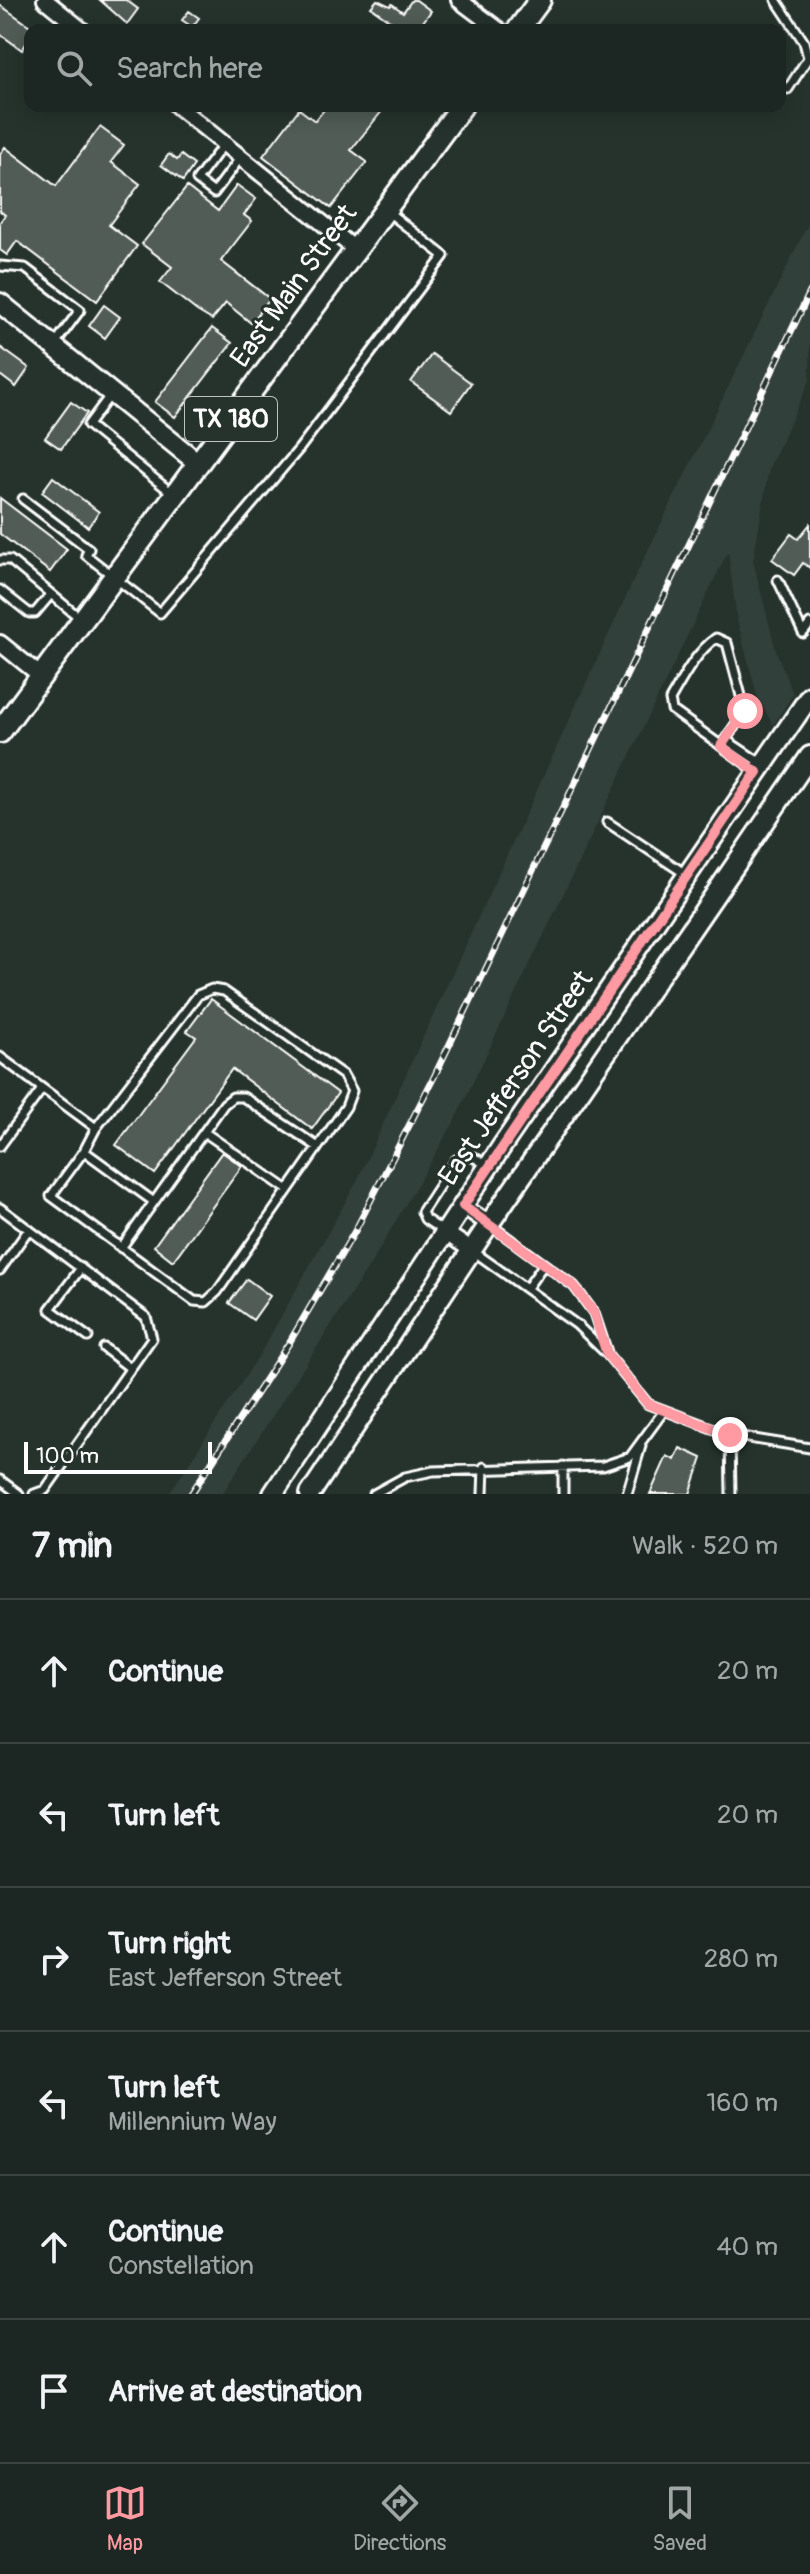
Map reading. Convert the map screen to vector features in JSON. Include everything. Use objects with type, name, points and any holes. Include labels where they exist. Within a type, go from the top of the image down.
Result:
[{"type":"main road","points":[[522,24],[540,0]]},
{"type":"main road","name":"East Main Street","points":[[1,729],[356,250],[452,112]]},
{"type":"main road","points":[[0,303],[198,463]]},
{"type":"main road","name":"East Jefferson Street","points":[[273,1494],[488,1166],[810,696]]},
{"type":"main road","points":[[310,1494],[471,1250],[810,756]]},
{"type":"street","points":[[45,0],[75,24]]},
{"type":"street","points":[[459,0],[491,24]]},
{"type":"street","points":[[184,112],[356,250]]},
{"type":"street","points":[[0,643],[41,676]]},
{"type":"street","points":[[463,1206],[489,1224]]},
{"type":"street","points":[[446,1233],[471,1250]]},
{"type":"lane","points":[[776,0],[804,42],[808,58],[788,89]]},
{"type":"lane","points":[[224,144],[197,180],[214,193],[241,157]]},
{"type":"lane","points":[[23,499],[89,549],[86,555],[160,613],[299,449],[444,256],[385,210]]},
{"type":"lane","points":[[0,266],[25,268],[80,310],[53,347]]},
{"type":"lane","points":[[111,394],[88,425],[174,495]]},
{"type":"lane","points":[[0,560],[10,560],[82,620]]},
{"type":"lane","points":[[778,580],[803,633],[810,624]]},
{"type":"lane","points":[[0,590],[29,613],[35,613],[51,594]]},
{"type":"lane","points":[[723,743],[745,711],[727,643],[716,638],[703,647],[670,700],[672,710],[760,768]]},
{"type":"lane","points":[[607,822],[688,876]]},
{"type":"lane","points":[[212,989],[224,991],[343,1075],[352,1091],[346,1107],[318,1147],[217,1292],[206,1302],[194,1301],[51,1196],[84,1151],[96,1128],[198,995],[212,989]]},
{"type":"lane","points":[[0,1057],[96,1128]]},
{"type":"lane","points":[[0,1146],[42,1089]]},
{"type":"lane","points":[[121,1248],[224,1104],[233,1097],[243,1097],[318,1147]]},
{"type":"lane","points":[[204,1132],[288,1190]]},
{"type":"lane","points":[[84,1151],[154,1202]]},
{"type":"lane","points":[[446,1233],[425,1219],[425,1208],[459,1156],[468,1154],[488,1166]]},
{"type":"lane","points":[[0,1208],[146,1317],[152,1338],[45,1490],[34,1494]]},
{"type":"lane","points":[[489,1224],[574,1286],[594,1313],[607,1354]]},
{"type":"lane","points":[[0,1270],[29,1229]]},
{"type":"lane","points":[[471,1250],[577,1325],[607,1354],[648,1404],[730,1435],[810,1448]]},
{"type":"lane","points":[[527,1288],[544,1264]]},
{"type":"lane","points":[[81,1268],[50,1309],[88,1337]]},
{"type":"lane","points":[[104,1348],[130,1368]]},
{"type":"lane","points":[[374,1494],[405,1477],[433,1471],[484,1467],[603,1466],[630,1457],[663,1412]]},
{"type":"lane","points":[[730,1435],[731,1494]]},
{"type":"lane","points":[[627,1494],[641,1443]]},
{"type":"lane","points":[[563,1466],[563,1494]]},
{"type":"lane","points":[[483,1494],[484,1467]]},
{"type":"lane","points":[[0,1480],[19,1494]]},
{"type":"shaded area","points":[[810,220],[810,380],[769,468],[753,561],[776,651],[793,694],[773,725],[758,698],[737,620],[728,551],[454,1122],[370,1265],[222,1494],[169,1494],[260,1354],[356,1183],[635,577]]},
{"type":"building","points":[[100,0],[126,0],[138,9],[127,24]]},
{"type":"building","points":[[377,0],[390,6],[392,4],[403,12],[412,0],[416,0],[431,11],[421,24],[392,24],[371,7]]},
{"type":"building","points":[[0,5],[27,24],[24,24],[24,47],[22,50],[0,34]]},
{"type":"building","points":[[189,11],[199,18],[194,24],[182,20]]},
{"type":"building","points":[[297,112],[303,112],[315,121],[322,112],[381,112],[351,150],[367,162],[331,208],[263,156]]},
{"type":"building","points":[[100,127],[124,145],[111,162],[140,184],[109,225],[137,246],[97,301],[17,241],[7,255],[0,250],[0,222],[5,215],[0,211],[0,154],[5,147],[56,186]]},
{"type":"building","points":[[169,154],[177,160],[181,155],[194,165],[183,181],[161,165]]},
{"type":"building","points":[[237,185],[256,199],[244,215],[252,221],[221,261],[270,299],[251,323],[226,303],[212,320],[197,311],[160,282],[172,267],[142,244],[187,187],[218,211]]},
{"type":"building","points":[[104,305],[120,317],[105,338],[89,326]]},
{"type":"building","points":[[212,328],[232,343],[175,417],[155,402]]},
{"type":"building","points":[[0,347],[29,368],[16,387],[0,375]]},
{"type":"building","points":[[432,354],[471,383],[451,411],[411,382]]},
{"type":"building","points":[[71,402],[87,413],[61,449],[45,438]]},
{"type":"building","points":[[53,477],[99,512],[88,527],[42,492]]},
{"type":"building","points":[[0,498],[67,549],[50,572],[0,534]]},
{"type":"building","points":[[810,524],[810,568],[803,563],[794,575],[772,559],[791,534],[798,539]]},
{"type":"building","points":[[211,999],[338,1093],[312,1129],[232,1069],[155,1174],[116,1145],[196,1037],[187,1031]]},
{"type":"building","points":[[222,1152],[242,1166],[173,1261],[154,1246]]},
{"type":"building","points":[[247,1279],[270,1296],[253,1320],[229,1303]]},
{"type":"building","points":[[680,1448],[702,1458],[690,1494],[650,1494],[667,1456],[675,1460]]},
{"type":"railway","points":[[191,1494],[289,1343],[355,1231],[434,1077],[810,292]]},
{"type":"route","points":[[730,1435],[648,1404],[607,1354],[594,1313],[574,1286],[463,1206],[757,772],[721,746],[745,711]]}]
